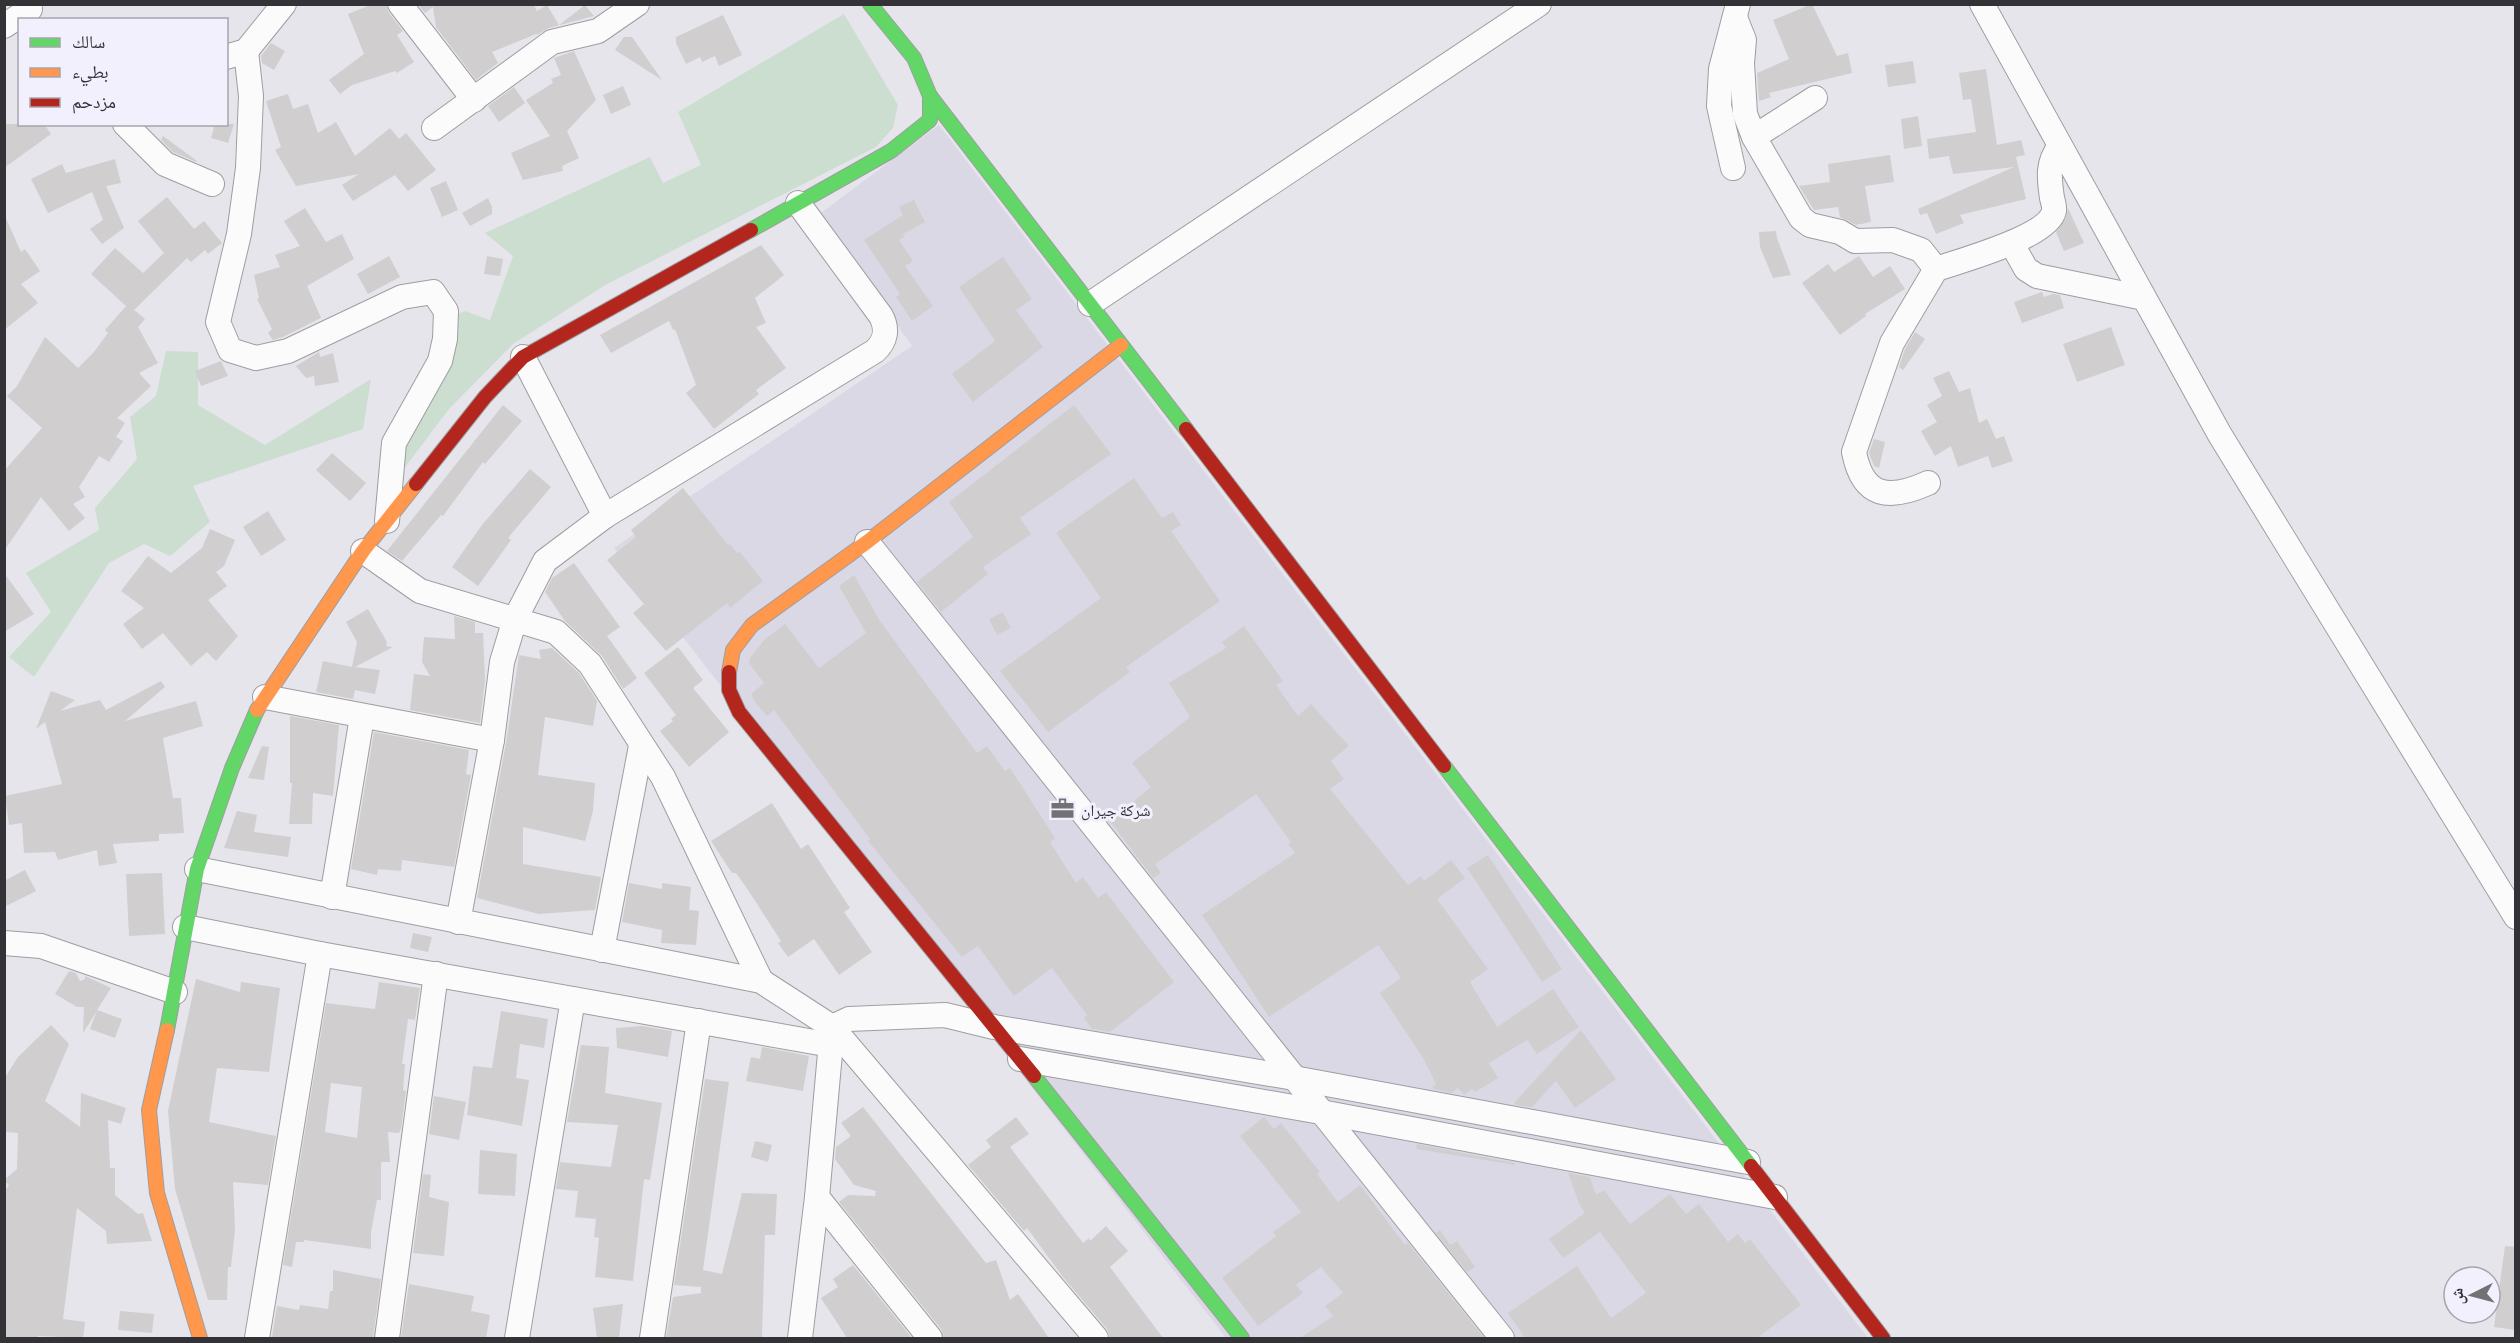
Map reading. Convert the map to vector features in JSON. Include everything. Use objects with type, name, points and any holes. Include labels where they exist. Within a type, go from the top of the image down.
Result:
[{"type":"street","points":[[284,4],[236,54],[251,96],[248,168],[239,234],[218,322],[230,350],[256,358],[288,351],[402,297],[433,292],[446,311],[445,339],[440,361],[394,443],[387,522]]},
{"type":"street","points":[[400,4],[474,99]]},
{"type":"street","points":[[434,128],[552,42],[598,31],[637,4]]},
{"type":"street","points":[[870,4],[914,58],[930,96],[1883,1338]]},
{"type":"street","points":[[1090,304],[1539,4]]},
{"type":"street","points":[[1982,4],[2220,435],[2516,917]]},
{"type":"street","points":[[1736,10],[1744,40],[1742,63],[1745,114],[1754,137],[1801,218],[1810,225],[1840,232],[1855,240],[1893,240],[1921,249],[1936,269]]},
{"type":"street","points":[[1733,168],[1719,106],[1721,69],[1736,10]]},
{"type":"street","points":[[4,26],[18,18]]},
{"type":"street","points":[[200,1338],[158,1193],[149,1110],[175,992],[197,869],[232,768],[256,711],[363,551],[485,397],[523,357],[891,151],[930,120],[930,96]]},
{"type":"street","points":[[1754,137],[1815,98]]},
{"type":"street","points":[[127,126],[165,164],[212,184]]},
{"type":"street","points":[[1928,483],[1907,492],[1892,494],[1872,489],[1858,470],[1854,452],[1892,343],[1936,269],[2012,244],[2049,220],[2054,211],[2048,172],[2052,157],[2060,146]]},
{"type":"street","points":[[458,922],[492,740],[502,662],[515,619],[545,561],[605,516],[875,351],[882,342],[885,326],[881,316],[798,203]]},
{"type":"street","points":[[2012,244],[2026,269],[2037,276],[2144,298]]},
{"type":"street","points":[[1121,345],[867,542],[752,625],[734,650],[728,678],[729,690],[739,712],[1242,1338]]},
{"type":"street","points":[[523,357],[605,516]]},
{"type":"street","points":[[867,542],[1502,1338]]},
{"type":"street","points":[[363,551],[420,591],[556,632],[590,664],[663,777],[761,981],[832,1036],[1096,1338]]},
{"type":"street","points":[[265,697],[492,740]]},
{"type":"street","points":[[332,897],[362,717]]},
{"type":"street","points":[[602,950],[641,746]]},
{"type":"street","points":[[197,869],[761,981]]},
{"type":"street","points":[[185,927],[320,954],[699,1021],[832,1036]]},
{"type":"street","points":[[4,943],[41,945],[175,992]]},
{"type":"street","points":[[257,1338],[320,954]]},
{"type":"street","points":[[387,1338],[436,974]]},
{"type":"street","points":[[517,1338],[573,999]]},
{"type":"street","points":[[800,1338],[817,1197],[832,1036],[849,1019],[945,1015],[994,1027],[1299,1085],[1475,1112],[1748,1162]]},
{"type":"street","points":[[652,1338],[699,1021]]},
{"type":"street","points":[[1020,1059],[1278,1104],[1775,1197]]},
{"type":"street","points":[[1278,1104],[1299,1085]]},
{"type":"street","points":[[1452,1136],[1475,1112]]},
{"type":"street","points":[[817,1197],[930,1338]]},
{"type":"shaded area","points":[[939,125],[1868,1338],[1226,1338],[614,548],[912,346],[818,215]]},
{"type":"green space","points":[[844,14],[898,105],[893,128],[876,147],[607,284],[513,344],[449,409],[400,474],[405,442],[439,381],[453,349],[456,332],[455,315],[465,311],[490,320],[513,256],[485,233],[650,157],[663,183],[701,165],[678,112]]},
{"type":"green space","points":[[166,351],[198,352],[198,405],[265,445],[371,379],[363,429],[193,486],[210,522],[170,556],[144,544],[109,563],[34,677],[9,657],[51,612],[26,573],[99,530],[95,508],[137,459],[130,417],[156,396]]},
{"type":"building","points":[[373,4],[386,4],[389,13],[403,31],[397,35],[414,62],[397,73],[395,71],[352,85],[340,94],[329,80],[364,54],[348,14]]},
{"type":"building","points":[[418,4],[533,4],[537,11],[547,5],[559,25],[585,5],[594,16],[549,28],[492,52],[498,63],[476,80],[436,27],[433,7],[425,13]]},
{"type":"building","points":[[1812,4],[1837,56],[1848,53],[1852,73],[1769,93],[1771,97],[1759,101],[1757,73],[1789,59],[1773,20]]},
{"type":"building","points":[[723,15],[742,55],[719,66],[715,56],[702,62],[700,57],[686,64],[676,43],[676,37]]},
{"type":"building","points":[[624,37],[632,37],[662,80],[615,50]]},
{"type":"building","points":[[271,43],[285,51],[274,70],[262,63],[261,56]]},
{"type":"building","points":[[574,51],[596,100],[567,131],[579,158],[562,166],[563,171],[523,180],[511,153],[550,136],[526,100],[553,83],[551,79],[561,75],[554,58]]},
{"type":"building","points":[[1913,61],[1916,83],[1888,87],[1885,65]]},
{"type":"building","points":[[1986,69],[1997,145],[2021,140],[2025,155],[2016,157],[2026,199],[1960,215],[1964,223],[1936,234],[1927,213],[1920,215],[1918,209],[2014,167],[1953,174],[1949,156],[1929,159],[1927,139],[1976,132],[1971,99],[1963,100],[1959,73]]},
{"type":"building","points":[[623,86],[631,105],[611,114],[603,95]]},
{"type":"building","points":[[514,87],[525,103],[499,122],[488,106]]},
{"type":"building","points":[[288,94],[293,109],[308,104],[318,133],[336,122],[355,156],[390,128],[399,139],[406,133],[436,170],[408,191],[395,175],[353,201],[342,185],[359,174],[296,186],[275,150],[281,147],[266,101]]},
{"type":"building","points":[[1918,116],[1922,146],[1904,149],[1901,119]]},
{"type":"building","points":[[4,124],[45,126],[51,134],[4,168]]},
{"type":"building","points":[[234,124],[228,143],[211,138],[214,126]]},
{"type":"building","points":[[163,136],[197,161],[173,152],[161,140]]},
{"type":"building","points":[[1890,155],[1894,182],[1865,186],[1871,222],[1856,225],[1840,217],[1838,207],[1814,210],[1799,186],[1830,182],[1828,164]]},
{"type":"building","points":[[115,159],[121,183],[106,186],[124,228],[102,244],[90,229],[103,220],[92,192],[48,213],[31,179],[62,164],[66,173]]},
{"type":"building","points":[[446,181],[458,210],[442,217],[430,188]]},
{"type":"building","points":[[167,197],[194,229],[204,221],[222,243],[208,254],[205,250],[191,262],[187,258],[134,310],[145,319],[138,327],[158,363],[139,373],[151,386],[117,418],[125,423],[116,437],[123,441],[109,462],[99,456],[79,487],[85,497],[73,504],[85,518],[69,531],[41,497],[4,551],[4,471],[42,428],[7,396],[17,386],[45,337],[78,368],[94,352],[108,333],[105,330],[126,306],[91,274],[115,248],[143,273],[164,253],[138,221]]},
{"type":"building","points":[[488,198],[492,214],[470,226],[462,213]]},
{"type":"building","points":[[914,200],[925,222],[903,234],[904,237],[899,240],[913,261],[905,266],[933,306],[912,321],[896,297],[900,294],[864,240],[903,215],[899,207]]},
{"type":"building","points":[[305,208],[326,242],[342,234],[354,259],[307,286],[321,318],[273,340],[268,333],[272,329],[257,299],[259,298],[254,275],[280,267],[275,255],[300,246],[284,221]]},
{"type":"building","points":[[2068,208],[2084,243],[2064,251],[2056,232],[2066,218]]},
{"type":"building","points":[[4,214],[21,252],[25,249],[40,271],[21,284],[38,303],[4,330]]},
{"type":"building","points":[[1776,231],[1791,275],[1773,278],[1760,247],[1759,232]]},
{"type":"building","points":[[761,245],[784,275],[755,298],[766,323],[756,327],[786,368],[756,390],[759,394],[714,429],[686,393],[696,385],[675,329],[673,330],[669,321],[611,353],[600,335]]},
{"type":"building","points":[[389,256],[400,277],[368,294],[357,274]]},
{"type":"building","points":[[487,256],[503,259],[500,276],[484,274]]},
{"type":"building","points":[[1859,256],[1873,277],[1890,266],[1905,289],[1865,314],[1866,316],[1840,335],[1802,283],[1828,264],[1834,272]]},
{"type":"building","points":[[1003,257],[1032,299],[1016,310],[1043,347],[973,402],[952,374],[995,341],[959,287]]},
{"type":"building","points":[[2042,292],[2044,297],[2053,294],[2060,295],[2064,308],[2022,323],[2014,302]]},
{"type":"building","points":[[2111,327],[2125,365],[2077,382],[2063,344]]},
{"type":"building","points":[[1915,332],[1925,339],[1903,370],[1899,367],[1905,349]]},
{"type":"building","points":[[319,352],[320,357],[333,353],[339,382],[315,386],[314,376],[306,378],[296,366]]},
{"type":"building","points":[[221,361],[228,376],[201,386],[195,371]]},
{"type":"building","points":[[1949,371],[1959,392],[1970,388],[1979,423],[1987,419],[1996,439],[2004,436],[2013,461],[1992,468],[1988,456],[1958,467],[1951,446],[1935,456],[1921,431],[1937,422],[1927,405],[1942,396],[1933,378]]},
{"type":"building","points":[[503,405],[522,421],[485,464],[483,462],[443,516],[441,515],[402,561],[387,551]]},
{"type":"building","points":[[1074,405],[1111,454],[1020,518],[1031,534],[983,567],[988,574],[941,612],[917,582],[973,537],[949,502]]},
{"type":"building","points":[[1874,439],[1885,442],[1879,468],[1874,466],[1869,453]]},
{"type":"building","points":[[332,453],[366,483],[350,501],[316,470]]},
{"type":"building","points":[[530,469],[551,487],[508,538],[511,540],[478,586],[452,567],[482,525]]},
{"type":"building","points":[[1134,478],[1162,518],[1173,512],[1181,525],[1171,531],[1220,601],[1126,667],[1130,672],[1048,732],[1000,671],[1101,598],[1056,533]]},
{"type":"building","points":[[683,488],[728,545],[730,544],[737,553],[740,552],[763,581],[730,608],[727,603],[666,651],[633,613],[644,604],[607,560],[636,537],[631,530]]},
{"type":"building","points":[[268,511],[286,540],[261,556],[243,527]]},
{"type":"building","points":[[210,529],[235,540],[224,566],[216,572],[227,586],[208,600],[238,636],[216,661],[207,652],[191,666],[163,633],[142,649],[123,624],[144,608],[121,591],[148,556],[171,573],[202,548]]},
{"type":"building","points":[[574,563],[620,627],[607,636],[637,678],[623,689],[602,656],[565,621],[545,592],[552,578]]},
{"type":"building","points":[[4,573],[34,614],[4,632]]},
{"type":"building","points":[[854,575],[880,621],[977,753],[987,746],[1005,771],[1010,768],[1055,838],[1050,842],[1076,883],[1083,877],[1098,898],[1106,892],[1174,982],[1110,1032],[1092,1029],[1084,1018],[1087,1015],[1052,968],[1014,996],[978,946],[962,957],[868,841],[870,839],[774,710],[767,716],[755,702],[751,694],[764,683],[749,663],[750,658],[765,639],[785,624],[819,668],[866,633],[839,586]]},
{"type":"building","points":[[368,609],[387,642],[386,646],[393,647],[355,667],[380,670],[375,694],[355,690],[353,699],[316,692],[323,661],[352,667],[357,642],[346,622]]},
{"type":"building","points":[[1003,612],[1011,628],[997,635],[989,619]]},
{"type":"building","points":[[454,616],[475,622],[475,633],[483,633],[485,680],[480,723],[410,710],[414,674],[430,676],[422,662],[424,637],[455,639]]},
{"type":"building","points":[[1244,626],[1283,681],[1276,685],[1298,716],[1311,704],[1349,746],[1331,761],[1344,779],[1330,789],[1408,885],[1421,876],[1424,881],[1451,860],[1465,878],[1437,899],[1488,969],[1470,982],[1497,1027],[1553,989],[1579,1027],[1537,1054],[1527,1040],[1489,1063],[1498,1078],[1475,1092],[1472,1089],[1464,1095],[1458,1088],[1451,1093],[1434,1089],[1432,1087],[1436,1084],[1423,1058],[1380,993],[1401,978],[1378,945],[1269,1017],[1202,915],[1295,853],[1288,844],[1291,842],[1256,794],[1155,864],[1161,873],[1153,878],[1110,821],[1151,787],[1132,763],[1190,717],[1169,683],[1226,648],[1222,642]]},
{"type":"building","points":[[678,647],[703,680],[693,688],[729,732],[689,767],[660,731],[673,721],[671,719],[676,715],[644,673]]},
{"type":"building","points":[[552,648],[579,673],[597,701],[593,726],[545,717],[538,775],[595,783],[593,811],[585,841],[523,827],[523,864],[601,877],[595,910],[539,914],[477,898],[506,743],[519,655],[541,659],[539,650]]},
{"type":"building","points":[[161,681],[165,687],[125,721],[196,701],[203,726],[163,738],[173,798],[181,798],[184,833],[159,834],[159,841],[113,844],[117,863],[99,866],[97,850],[58,860],[55,852],[24,853],[22,823],[9,825],[5,796],[62,784],[45,722],[36,729],[51,691],[75,700],[60,711],[100,700],[106,710]]},
{"type":"building","points":[[290,716],[339,725],[333,796],[313,793],[312,824],[289,824],[292,783],[290,783]]},
{"type":"building","points":[[374,732],[469,750],[466,774],[471,775],[454,867],[402,860],[401,871],[378,869],[377,875],[351,869]]},
{"type":"building","points":[[262,746],[269,747],[264,780],[248,778]]},
{"type":"building","points":[[772,803],[801,849],[808,844],[850,908],[844,912],[872,952],[839,975],[814,939],[788,957],[778,943],[781,941],[748,890],[736,873],[732,873],[711,841]]},
{"type":"building","points":[[237,811],[257,815],[254,832],[291,837],[288,857],[224,848]]},
{"type":"building","points":[[1488,855],[1562,969],[1542,982],[1467,868]]},
{"type":"building","points":[[25,870],[36,891],[4,907],[4,881]]},
{"type":"building","points":[[162,873],[165,934],[129,936],[126,874]]},
{"type":"building","points":[[629,883],[662,889],[662,883],[691,887],[689,910],[699,911],[696,945],[661,943],[662,930],[622,922]]},
{"type":"building","points":[[413,933],[432,937],[428,952],[410,948]]},
{"type":"building","points":[[69,971],[76,973],[80,981],[85,979],[85,976],[111,988],[97,1010],[122,1019],[115,1038],[90,1029],[97,1011],[83,1033],[84,1007],[77,1007],[55,994]]},
{"type":"building","points":[[196,979],[240,992],[241,982],[280,988],[269,1072],[217,1068],[209,1122],[276,1136],[268,1185],[233,1182],[235,1229],[231,1267],[228,1267],[227,1300],[208,1300],[175,1189],[168,1111]]},
{"type":"building","points":[[379,982],[420,988],[415,1020],[408,1019],[402,1064],[405,1064],[403,1090],[406,1091],[401,1129],[399,1133],[388,1132],[390,1162],[381,1162],[381,1200],[377,1200],[371,1232],[371,1249],[304,1240],[304,1242],[296,1242],[292,1267],[283,1265],[326,1003],[375,1009]],"holes":[[[331,1083],[362,1087],[357,1138],[325,1132]]]},
{"type":"building","points":[[501,1011],[548,1019],[544,1048],[520,1044],[516,1078],[529,1080],[522,1126],[467,1115],[473,1066],[492,1068]]},
{"type":"building","points":[[51,1025],[69,1044],[45,1101],[80,1127],[81,1093],[126,1108],[121,1124],[108,1120],[110,1168],[115,1168],[115,1195],[138,1214],[143,1213],[152,1241],[107,1244],[106,1231],[77,1208],[63,1319],[85,1322],[83,1338],[38,1336],[38,1338],[4,1338],[4,1192],[9,1185],[4,1180],[17,1169],[18,1133],[4,1132],[4,1079],[18,1057]]},
{"type":"building","points":[[642,1026],[672,1031],[668,1057],[617,1048],[616,1028]]},
{"type":"building","points":[[1581,1030],[1616,1079],[1575,1108],[1556,1081],[1532,1107],[1516,1105],[1514,1103]]},
{"type":"building","points":[[581,1045],[609,1047],[605,1093],[662,1103],[650,1180],[644,1179],[633,1281],[595,1277],[599,1238],[594,1237],[596,1219],[575,1217],[578,1191],[556,1189],[560,1162],[611,1167],[618,1125],[567,1122]]},
{"type":"building","points":[[762,1047],[809,1056],[803,1091],[746,1081],[751,1057],[760,1059]]},
{"type":"building","points":[[705,1079],[729,1082],[703,1270],[722,1274],[742,1193],[777,1194],[775,1235],[765,1235],[762,1338],[666,1338],[673,1297],[701,1293],[701,1287],[674,1285]]},
{"type":"building","points":[[434,1096],[466,1102],[459,1140],[429,1134]]},
{"type":"building","points":[[863,1107],[986,1263],[996,1260],[1010,1300],[1018,1294],[1049,1338],[944,1338],[941,1329],[839,1202],[848,1195],[875,1196],[876,1191],[854,1185],[835,1159],[836,1147],[851,1136],[841,1123]]},
{"type":"building","points":[[1016,1117],[1029,1134],[1010,1147],[1083,1243],[1089,1238],[1090,1241],[1106,1226],[1128,1251],[1110,1267],[1163,1338],[1110,1338],[1107,1329],[1063,1277],[1027,1228],[1024,1231],[968,1165],[991,1147],[986,1140]]},
{"type":"building","points":[[1264,1117],[1274,1129],[1281,1123],[1320,1172],[1317,1174],[1338,1202],[1360,1185],[1405,1245],[1408,1243],[1484,1338],[1300,1338],[1333,1316],[1325,1306],[1343,1293],[1321,1267],[1296,1285],[1303,1293],[1258,1326],[1222,1278],[1276,1236],[1273,1232],[1301,1212],[1240,1136]]},
{"type":"building","points":[[755,1141],[772,1145],[768,1162],[751,1157]]},
{"type":"building","points":[[1417,1144],[1515,1163],[1515,1165],[1416,1149]]},
{"type":"building","points":[[480,1150],[517,1154],[515,1196],[478,1194]]},
{"type":"building","points":[[1568,1173],[1590,1177],[1596,1195],[1604,1190],[1630,1224],[1670,1194],[1686,1214],[1699,1204],[1728,1242],[1738,1234],[1745,1243],[1750,1239],[1801,1305],[1757,1338],[1525,1338],[1508,1313],[1577,1266],[1611,1318],[1646,1293],[1600,1232],[1563,1258],[1549,1239],[1585,1213],[1580,1206]]},
{"type":"building","points":[[423,1174],[431,1175],[429,1197],[449,1202],[444,1256],[413,1253]]},
{"type":"building","points":[[1440,1230],[1450,1245],[1457,1241],[1475,1267],[1467,1272],[1436,1233]]},
{"type":"building","points":[[2505,1246],[2516,1247],[2516,1330],[2494,1327],[2494,1325],[2502,1325],[2502,1268]]},
{"type":"building","points":[[853,1265],[912,1338],[847,1338],[821,1298],[838,1287],[833,1279]]},
{"type":"building","points":[[333,1270],[381,1279],[373,1338],[272,1337],[277,1306],[299,1310],[300,1305],[328,1309],[330,1291],[333,1291]]},
{"type":"building","points":[[409,1284],[474,1296],[471,1311],[490,1315],[486,1338],[401,1338]]},
{"type":"building","points":[[623,1304],[619,1338],[597,1338],[593,1308]]},
{"type":"building","points":[[120,1311],[154,1314],[152,1333],[118,1330]]},
{"type":"traffic: fast","points":[[751,230],[891,151],[930,120],[930,96],[914,58],[870,4]]},
{"type":"traffic: fast","points":[[930,96],[1186,429]]},
{"type":"traffic: fast","points":[[167,1030],[197,869],[232,768],[257,710]]},
{"type":"traffic: fast","points":[[1444,766],[1751,1166]]},
{"type":"traffic: fast","points":[[1034,1076],[1242,1338]]},
{"type":"traffic: slow","points":[[729,672],[733,650],[752,625],[867,542],[1121,345]]},
{"type":"traffic: slow","points":[[257,710],[363,551],[416,484]]},
{"type":"traffic: slow","points":[[167,1030],[149,1110],[157,1193],[200,1338]]},
{"type":"traffic: jam","points":[[416,484],[485,397],[523,357],[751,230]]},
{"type":"traffic: jam","points":[[1186,429],[1444,766]]},
{"type":"traffic: jam","points":[[729,672],[729,690],[739,712],[1034,1076]]},
{"type":"traffic: jam","points":[[1751,1166],[1883,1338]]},
{"type":"place","name":"شركة جيران","points":[[1063,809]]}]
